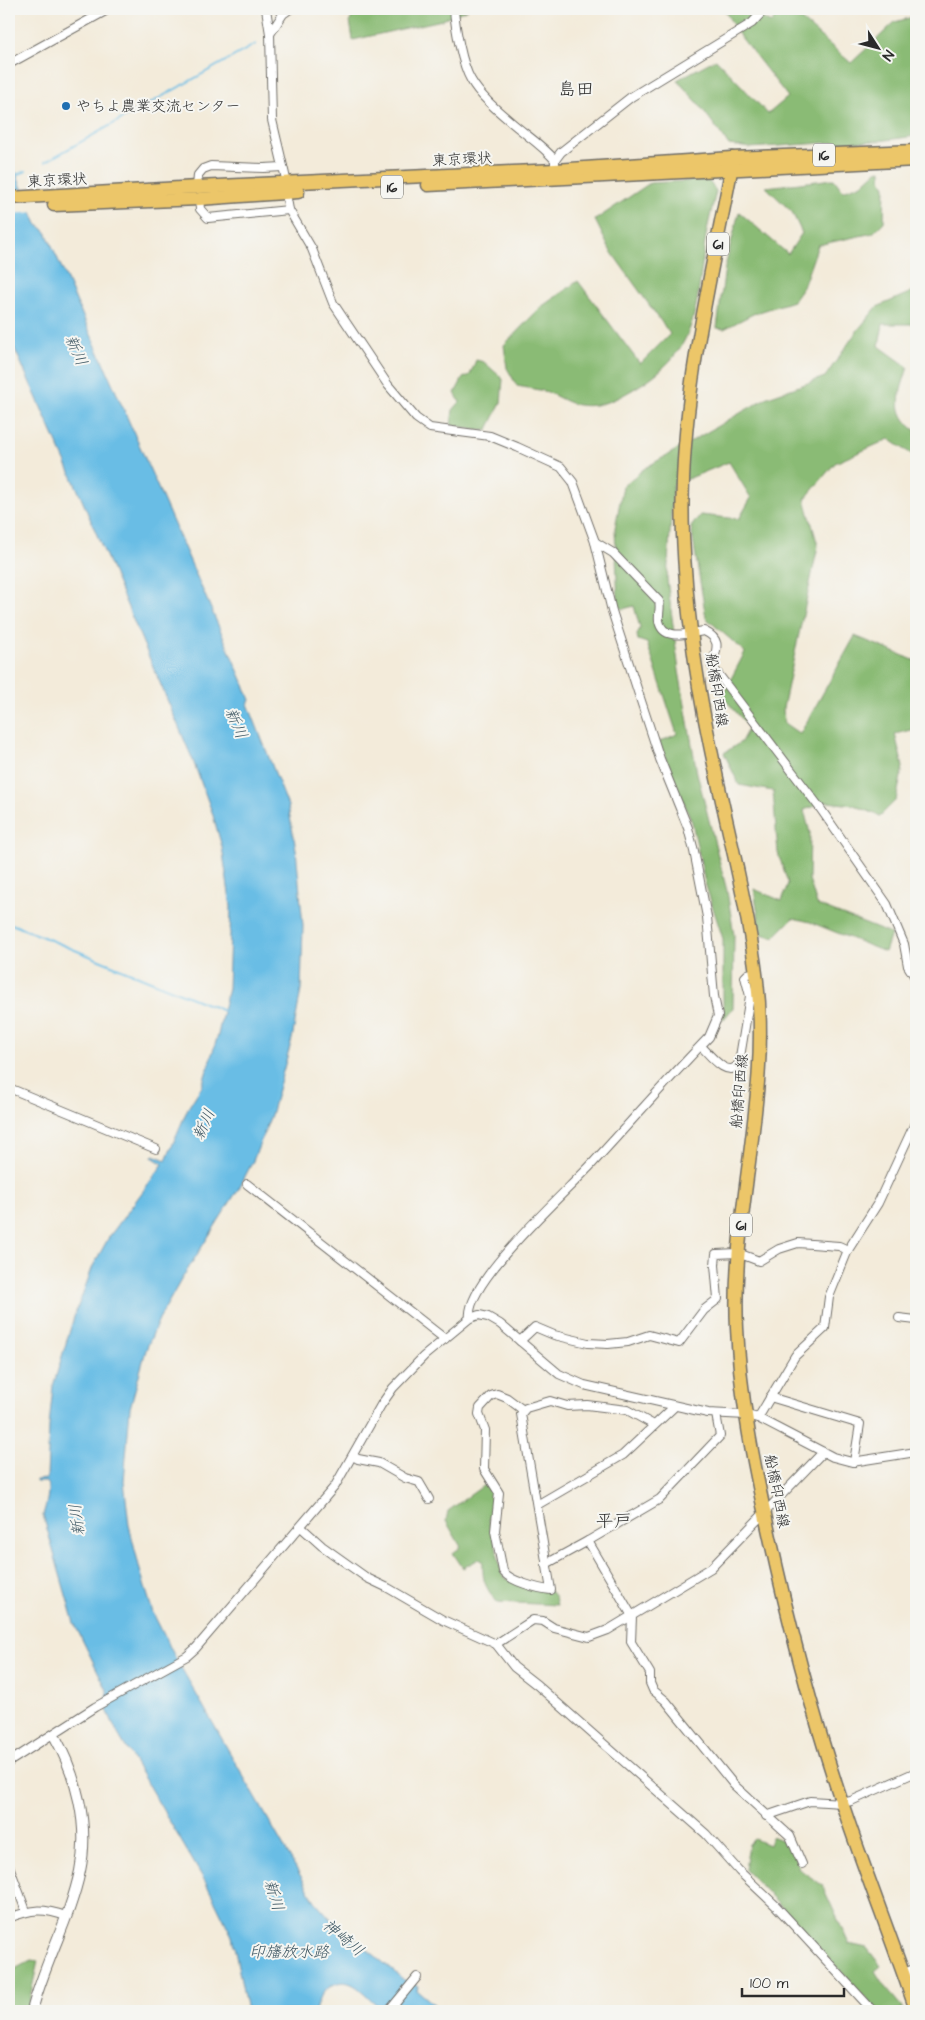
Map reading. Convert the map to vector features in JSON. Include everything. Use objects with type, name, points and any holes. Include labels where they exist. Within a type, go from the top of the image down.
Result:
[{"type":"main road","name":"東京環状","points":[[732,165],[916,151]]},
{"type":"main road","name":"東京環状","points":[[9,198],[52,200],[732,165],[916,160]]},
{"type":"main road","name":"東京環状","points":[[460,179],[555,165],[572,173]]},
{"type":"main road","name":"船橋印西線","points":[[732,165],[703,316],[691,392],[684,461],[683,531],[692,632],[708,738],[743,890],[759,1004],[759,1075],[738,1254],[737,1330],[752,1417],[764,1512],[797,1652],[842,1803],[916,2010]]},
{"type":"main road","name":"東京環状","points":[[9,207],[52,200]]},
{"type":"street","points":[[9,64],[109,9]]},
{"type":"street","points":[[266,9],[270,34],[272,120],[286,178]]},
{"type":"street","points":[[270,34],[284,14],[290,9]]},
{"type":"street","points":[[454,9],[456,29],[470,78],[478,90],[511,123],[543,147],[555,165]]},
{"type":"street","points":[[555,165],[561,152],[631,97],[752,22],[765,9]]},
{"type":"street","points":[[283,166],[264,168],[211,166],[203,169],[198,175],[200,209],[208,218],[289,210]]},
{"type":"street","points":[[287,199],[289,210],[312,249],[334,303],[374,366],[410,412],[430,428],[490,436],[537,455],[562,467],[573,482],[595,542],[612,611],[625,651],[656,744],[688,828],[708,917],[714,996],[718,1016],[709,1037],[590,1166],[510,1248],[470,1304],[470,1318]]},
{"type":"street","points":[[595,542],[613,553],[660,601],[659,620],[664,630],[669,634],[704,631],[715,639],[717,645],[712,666],[820,808],[887,904],[901,938],[908,966],[916,980]]},
{"type":"street","points":[[701,1046],[725,1069],[732,1070],[739,1063],[750,996],[745,978],[748,974],[756,972]]},
{"type":"street","points":[[9,1088],[156,1149]]},
{"type":"street","points":[[752,1417],[770,1397],[795,1356],[825,1328],[829,1297],[848,1250],[878,1203],[916,1121]]},
{"type":"street","points":[[247,1184],[445,1339]]},
{"type":"street","points":[[520,1341],[535,1327],[554,1335],[588,1343],[628,1342],[649,1335],[679,1343],[704,1310],[718,1299],[716,1254],[738,1254],[759,1261],[779,1249],[798,1243],[839,1246],[848,1250]]},
{"type":"street","points":[[9,1762],[95,1707],[187,1656],[211,1632],[335,1486],[381,1405],[393,1388],[424,1356],[470,1318],[479,1315],[488,1317],[559,1374],[584,1385],[716,1414],[752,1417],[833,1457],[854,1462],[916,1452]]},
{"type":"street","points":[[899,1318],[916,1320]]},
{"type":"street","points":[[523,1410],[507,1398],[497,1394],[491,1396],[480,1408],[479,1414],[485,1430],[484,1469],[499,1493],[495,1531],[506,1575],[526,1584],[552,1590],[521,1414],[523,1410],[539,1403],[550,1401],[567,1406],[626,1410],[654,1426]]},
{"type":"street","points":[[770,1397],[860,1424],[854,1462]]},
{"type":"street","points":[[537,1505],[623,1455],[675,1406]]},
{"type":"street","points":[[546,1564],[660,1499],[720,1436],[716,1414]]},
{"type":"street","points":[[496,1644],[533,1620],[543,1621],[554,1628],[590,1637],[598,1635],[632,1616],[712,1568],[823,1452]]},
{"type":"street","points":[[353,1456],[358,1459],[379,1463],[405,1478],[419,1482],[429,1499]]},
{"type":"street","points":[[301,1527],[322,1546],[367,1578],[443,1620],[496,1644],[514,1667],[537,1685],[706,1834],[739,1871],[776,1906],[873,2011]]},
{"type":"street","points":[[588,1541],[632,1616],[631,1642],[650,1673],[650,1683],[653,1690],[666,1701],[734,1785],[790,1836],[802,1864]]},
{"type":"street","points":[[32,2011],[38,1986],[66,1916],[80,1870],[83,1828],[81,1811],[74,1783],[54,1735]]},
{"type":"street","points":[[766,1816],[810,1800],[842,1803],[851,1801],[916,1772]]},
{"type":"street","points":[[9,1866],[26,1911]]},
{"type":"street","points":[[9,1918],[26,1911],[48,1910],[66,1916]]},
{"type":"street","points":[[904,1974],[916,1969]]},
{"type":"street","points":[[389,2011],[417,1978]]},
{"type":"green space","points":[[356,9],[468,9],[442,20],[353,40],[350,21]]},
{"type":"green space","points":[[724,9],[743,9],[771,23],[782,9],[789,9],[851,63],[895,22],[916,16],[916,136],[878,141],[750,148],[729,145],[698,103],[677,80],[716,59],[768,114],[788,97],[737,32]]},
{"type":"green space","points":[[881,170],[881,179],[885,186],[884,222],[873,233],[818,245],[803,287],[793,301],[753,314],[724,329],[717,328],[725,267],[739,212],[788,254],[802,233],[792,212],[766,187],[834,179],[843,191],[862,184],[876,171]]},
{"type":"green space","points":[[708,180],[716,191],[706,235],[694,314],[689,331],[681,347],[669,362],[653,376],[626,394],[613,400],[592,405],[574,404],[547,392],[517,386],[507,368],[504,345],[541,307],[578,281],[640,364],[670,334],[610,250],[595,220],[650,183]]},
{"type":"green space","points":[[916,290],[916,324],[883,324],[879,346],[908,367],[899,402],[903,417],[916,431],[916,457],[889,439],[835,463],[805,499],[818,546],[783,708],[784,723],[800,734],[855,636],[916,661],[916,729],[895,734],[903,767],[896,800],[880,816],[854,805],[827,802],[804,810],[810,833],[809,879],[817,905],[891,934],[885,952],[810,922],[793,918],[774,937],[761,934],[754,889],[782,901],[788,883],[778,853],[773,791],[739,785],[724,753],[741,742],[749,727],[722,696],[745,652],[706,618],[691,527],[700,515],[739,519],[751,498],[729,462],[673,485],[667,579],[679,671],[697,773],[727,891],[734,935],[733,1008],[723,1020],[723,939],[705,883],[692,822],[659,742],[677,734],[647,643],[638,640],[637,635],[640,628],[634,606],[623,609],[618,606],[615,528],[623,486],[645,468],[768,397],[825,377],[857,331],[877,307]]},
{"type":"green space","points":[[476,360],[484,362],[503,379],[501,403],[487,431],[451,425],[453,410],[460,402],[455,393],[463,378],[470,375]]},
{"type":"green space","points":[[487,1483],[495,1496],[488,1520],[494,1537],[502,1575],[507,1579],[551,1592],[555,1597],[557,1605],[497,1602],[485,1583],[483,1561],[479,1559],[463,1568],[453,1553],[461,1547],[446,1521],[448,1511]]},
{"type":"green space","points":[[772,1836],[791,1844],[799,1869],[822,1885],[849,1944],[867,1948],[881,1966],[875,1971],[903,2011],[877,2011],[779,1904],[745,1870],[749,1844],[754,1839],[769,1845]]},
{"type":"green space","points":[[32,1960],[38,1961],[27,2011],[9,2011],[9,1972]]},
{"type":"water","name":"印旛放水路","points":[[9,157],[37,224],[46,232],[250,700],[248,704],[288,806],[296,849],[303,926],[301,990],[292,1039],[271,1115],[253,1161],[239,1188],[181,1280],[159,1319],[146,1350],[130,1408],[124,1481],[129,1525],[153,1613],[175,1657],[315,1901],[330,1918],[404,1980],[418,1986],[417,1990],[442,2011],[387,2011],[354,1985],[340,1982],[331,1986],[322,1994],[315,2011],[247,2011],[232,1936],[206,1883],[118,1734],[107,1710],[107,1690],[74,1623],[43,1515],[48,1486],[47,1482],[36,1482],[36,1480],[47,1479],[53,1386],[74,1317],[93,1266],[109,1237],[163,1164],[152,1157],[153,1155],[166,1160],[188,1108],[202,1086],[218,1035],[228,988],[231,907],[222,847],[212,812],[192,758],[77,488],[9,336]]},
{"type":"pier","points":[[26,190],[36,212],[9,214],[9,191]]},
{"type":"waterway","points":[[45,162],[256,44]]},
{"type":"waterway","points":[[16,175],[26,171]]},
{"type":"waterway","points":[[9,923],[224,1011]]},
{"type":"place","name":"やちよ農業交流センター","points":[[66,106]]},
{"type":"district","name":"島田","points":[[576,89]]},
{"type":"district","name":"平戸","points":[[614,1521]]},
{"type":"water label","name":"新川","points":[[77,350]]},
{"type":"water label","name":"新川","points":[[237,723]]},
{"type":"water label","name":"新川","points":[[203,1124]]},
{"type":"water label","name":"新川","points":[[76,1520]]},
{"type":"water label","name":"新川","points":[[275,1895]]},
{"type":"water label","name":"神崎川","points":[[344,1937]]}]
